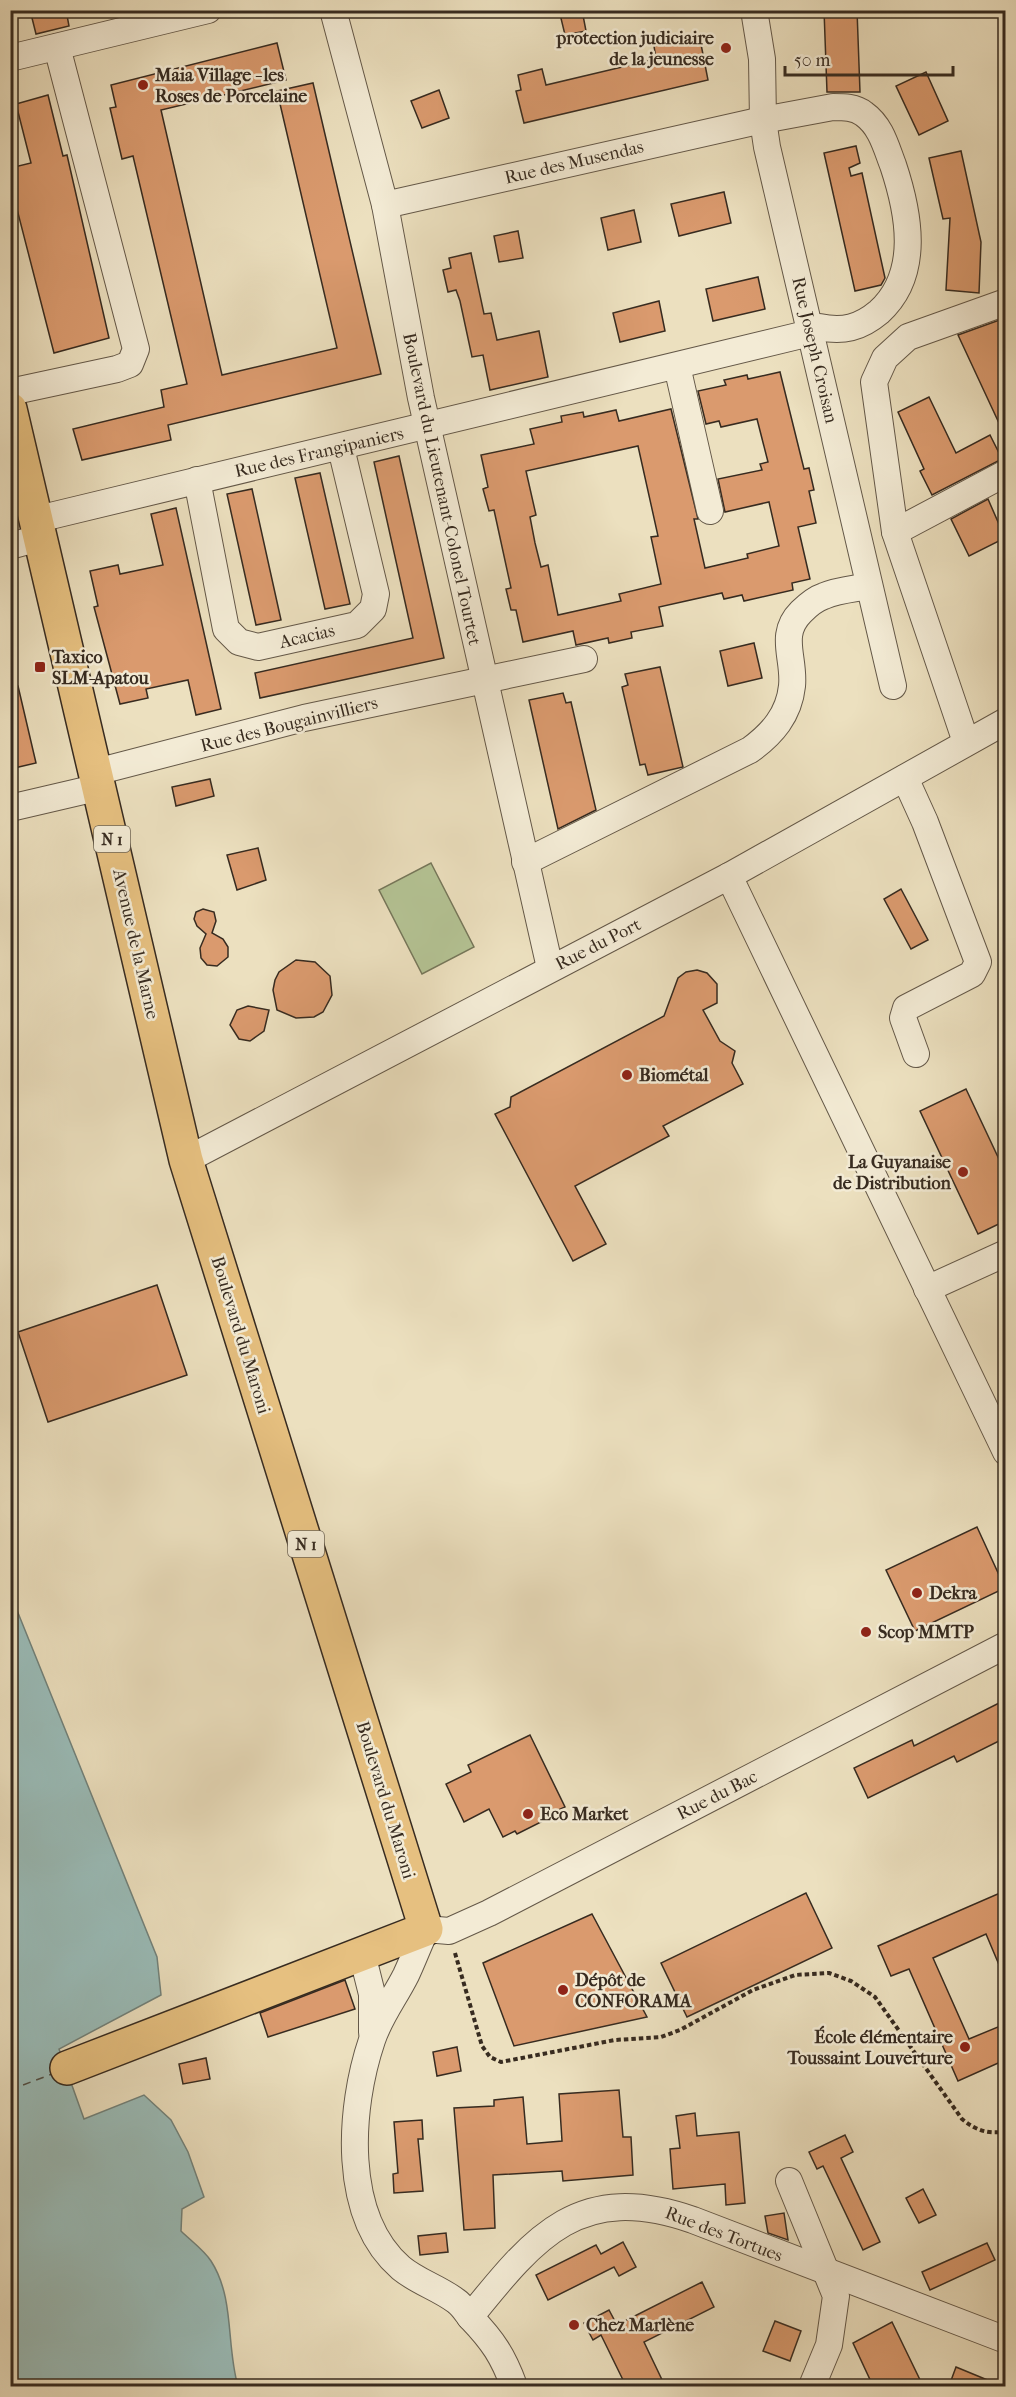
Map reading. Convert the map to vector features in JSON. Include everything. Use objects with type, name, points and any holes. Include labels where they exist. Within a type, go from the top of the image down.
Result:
[{"type":"main road","name":"N 1","points":[[10,409],[29,535]]},
{"type":"main road","name":"Avenue de la Marne","points":[[29,535],[98,780],[186,1160]]},
{"type":"main road","name":"Boulevard du Maroni","points":[[186,1160],[437,1930]]},
{"type":"main road","points":[[67,2068],[362,1954],[437,1930]]},
{"type":"street","points":[[10,58],[208,10]]},
{"type":"street","name":"Boulevard du Lieutenant-Colonel Tourtet","points":[[333,10],[385,205],[483,679],[550,968]]},
{"type":"street","name":"Rue Joseph Croisan","points":[[754,10],[762,59],[762,120],[893,686]]},
{"type":"street","points":[[10,392],[117,369],[130,364],[136,349],[57,46]]},
{"type":"street","name":"Rue des Musendas","points":[[385,205],[762,120],[833,107],[858,110],[871,120],[881,134],[903,197],[908,255],[901,283],[894,297],[858,326],[839,330],[819,327],[810,333]]},
{"type":"street","points":[[966,742],[895,532],[873,382],[885,358],[908,337],[1005,302]]},
{"type":"street","name":"Rue des Frangipaniers","points":[[29,535],[196,480],[341,448],[810,333]]},
{"type":"street","points":[[677,366],[710,511]]},
{"type":"street","name":"Acacias","points":[[196,480],[226,628],[239,642],[258,647],[357,625],[373,609],[375,594],[341,448]]},
{"type":"street","points":[[895,532],[1005,473]]},
{"type":"street","points":[[525,862],[750,750],[764,740],[782,717],[788,701],[792,685],[787,638],[795,619],[812,602],[823,596],[869,586]]},
{"type":"street","name":"Rue des Bougainvilliers","points":[[10,808],[304,718],[584,659]]},
{"type":"street","name":"Rue du Port","points":[[186,1160],[729,876],[1005,721]]},
{"type":"street","points":[[905,778],[925,822],[978,962],[972,974],[906,1008],[903,1018],[916,1054]]},
{"type":"street","points":[[729,876],[1005,1452]]},
{"type":"street","points":[[927,1289],[1005,1253]]},
{"type":"street","name":"Rue du Bac","points":[[437,1930],[1005,1645]]},
{"type":"street","points":[[372,2041],[406,1974],[437,1930]]},
{"type":"street","points":[[362,1954],[372,1994],[372,2041],[359,2097],[355,2129],[354,2154],[361,2199],[377,2235],[400,2266],[428,2286],[458,2301],[492,2339],[506,2362],[514,2386]]},
{"type":"street","points":[[789,2181],[836,2296],[834,2324],[823,2363],[812,2386]]},
{"type":"street","name":"Rue des Tortues","points":[[470,2316],[510,2266],[531,2244],[568,2221],[610,2208],[651,2207],[1005,2340]]},
{"type":"path","points":[[437,1930],[482,2046],[487,2054],[501,2062],[615,2040],[661,2037],[680,2030],[753,1990],[795,1975],[812,1972],[829,1973],[851,1981],[875,1997],[963,2119],[979,2130],[998,2133],[1005,2131]]},
{"type":"green space","points":[[431,863],[474,947],[422,974],[379,890]]},
{"type":"water","points":[[10,1593],[157,1957],[161,1995],[59,2049],[84,2119],[144,2095],[171,2120],[188,2152],[204,2197],[182,2209],[181,2231],[208,2257],[219,2275],[227,2306],[234,2371],[238,2386],[11,2386]]},
{"type":"building","points":[[30,10],[66,10],[69,26],[36,34]]},
{"type":"building","points":[[559,10],[582,10],[586,31],[565,35]]},
{"type":"building","points":[[824,10],[857,10],[860,92],[827,92]]},
{"type":"building","points":[[699,34],[708,80],[524,123],[516,91],[521,90],[518,75],[542,69],[546,85],[656,59],[654,46]]},
{"type":"building","points":[[277,43],[286,80],[161,110],[222,375],[337,348],[277,91],[313,83],[381,374],[168,425],[171,440],[82,460],[73,429],[164,407],[161,390],[187,384],[133,156],[122,159],[110,108],[116,107],[111,85]]},
{"type":"building","points":[[926,72],[948,121],[919,135],[896,86]]},
{"type":"building","points":[[439,90],[449,118],[422,128],[411,101]]},
{"type":"building","points":[[48,95],[63,156],[67,155],[109,338],[54,353],[10,182],[10,168],[31,163],[16,104]]},
{"type":"building","points":[[856,146],[860,163],[849,168],[851,176],[862,173],[885,278],[881,285],[855,291],[824,153]]},
{"type":"building","points":[[961,151],[981,242],[979,293],[946,290],[950,218],[943,219],[929,158]]},
{"type":"building","points":[[724,192],[731,223],[679,236],[671,204]]},
{"type":"building","points":[[634,210],[641,242],[608,250],[601,218]]},
{"type":"building","points":[[518,231],[523,258],[499,262],[494,236]]},
{"type":"building","points":[[471,253],[484,314],[491,313],[497,340],[539,331],[548,377],[490,390],[483,355],[472,357],[460,301],[456,290],[448,292],[443,270],[451,268],[449,258]]},
{"type":"building","points":[[758,277],[765,309],[713,321],[706,289]]},
{"type":"building","points":[[659,301],[665,331],[620,342],[613,313]]},
{"type":"building","points":[[1005,318],[1005,436],[958,335]]},
{"type":"building","points":[[780,372],[804,469],[809,468],[814,490],[809,491],[816,523],[798,527],[810,579],[792,583],[793,590],[744,601],[742,595],[724,599],[722,593],[659,607],[663,626],[631,632],[632,638],[609,643],[608,638],[576,645],[573,631],[523,642],[516,610],[511,610],[506,589],[511,588],[494,510],[489,511],[483,489],[488,487],[481,455],[534,444],[530,429],[562,422],[561,416],[583,412],[584,417],[616,410],[619,421],[671,409],[698,519],[694,519],[705,568],[748,558],[747,554],[779,546],[769,502],[725,512],[718,479],[762,470],[760,464],[768,462],[757,419],[721,427],[719,421],[706,424],[698,391],[726,385],[724,380],[747,375],[748,379]],"holes":[[[638,446],[658,536],[651,537],[661,584],[619,594],[621,601],[558,615],[548,565],[541,567],[535,543],[530,517],[536,515],[526,471]]]},
{"type":"building","points":[[929,397],[956,453],[990,435],[1002,459],[932,495],[920,471],[924,469],[898,412]]},
{"type":"building","points":[[399,456],[444,658],[260,698],[255,673],[413,638],[374,462]]},
{"type":"building","points":[[320,473],[350,604],[325,609],[295,478]]},
{"type":"building","points":[[252,489],[281,620],[256,625],[227,494]]},
{"type":"building","points":[[988,499],[1005,538],[969,556],[951,519]]},
{"type":"building","points":[[176,508],[221,709],[196,715],[188,680],[146,689],[148,698],[120,704],[94,607],[98,606],[90,571],[118,565],[120,574],[163,565],[151,514]]},
{"type":"building","points":[[754,643],[762,678],[728,686],[720,651]]},
{"type":"building","points":[[660,667],[683,767],[648,775],[645,764],[640,765],[622,687],[628,685],[625,674]]},
{"type":"building","points":[[18,686],[36,763],[10,769],[10,687]]},
{"type":"building","points":[[563,693],[566,703],[571,702],[596,810],[558,829],[529,700]]},
{"type":"building","points":[[210,779],[214,796],[176,806],[172,787]]},
{"type":"building","points":[[258,848],[266,880],[237,890],[227,855]]},
{"type":"building","points":[[901,889],[928,940],[911,949],[884,899]]},
{"type":"building","points":[[203,909],[214,912],[216,921],[212,933],[223,939],[228,947],[228,957],[217,966],[207,965],[201,958],[200,948],[206,934],[197,926],[194,919],[196,912]]},
{"type":"building","points":[[296,960],[315,962],[330,976],[332,995],[323,1012],[314,1017],[296,1018],[277,1010],[273,990],[275,980],[279,972]]},
{"type":"building","points":[[697,970],[707,973],[717,984],[717,1003],[703,1010],[720,1041],[735,1051],[732,1063],[743,1084],[663,1126],[669,1136],[575,1186],[606,1244],[573,1261],[495,1114],[510,1107],[511,1097],[664,1016],[678,978],[686,972]]},
{"type":"building","points":[[248,1006],[269,1010],[264,1031],[250,1041],[239,1039],[230,1025],[237,1010]]},
{"type":"building","points":[[966,1089],[1005,1172],[1005,1221],[978,1234],[920,1111]]},
{"type":"building","points":[[157,1285],[187,1375],[48,1422],[18,1332]]},
{"type":"building","points":[[977,1527],[1005,1588],[915,1631],[886,1570]]},
{"type":"building","points":[[1005,1700],[1005,1738],[957,1762],[954,1756],[868,1798],[854,1768],[912,1740],[914,1746]]},
{"type":"building","points":[[530,1735],[565,1807],[543,1817],[545,1820],[517,1834],[515,1831],[503,1837],[489,1809],[464,1822],[446,1784],[471,1772],[468,1765]]},
{"type":"building","points":[[806,1893],[832,1948],[687,2017],[661,1963]]},
{"type":"building","points":[[1000,1893],[1005,1906],[1005,1979],[986,1934],[933,1958],[969,2039],[1005,2024],[1005,2060],[958,2081],[909,1969],[891,1976],[878,1946]]},
{"type":"building","name":"Dépôt de CONFORAMA","points":[[592,1914],[647,2017],[514,2046],[483,1963]]},
{"type":"building","points":[[345,1980],[355,2009],[268,2037],[260,2013]]},
{"type":"building","points":[[457,2047],[461,2071],[437,2076],[433,2052]]},
{"type":"building","points":[[206,2058],[210,2079],[183,2084],[179,2064]]},
{"type":"building","points":[[619,2090],[623,2137],[631,2137],[633,2175],[563,2181],[562,2171],[493,2175],[495,2228],[464,2230],[454,2108],[494,2106],[494,2100],[523,2097],[527,2144],[562,2141],[559,2094]]},
{"type":"building","points":[[695,2113],[697,2136],[739,2132],[745,2203],[726,2205],[725,2184],[673,2189],[670,2149],[680,2148],[676,2116]]},
{"type":"building","points":[[422,2120],[423,2139],[418,2139],[423,2191],[394,2193],[393,2174],[398,2173],[394,2122]]},
{"type":"building","points":[[845,2135],[853,2152],[841,2158],[880,2242],[863,2250],[823,2166],[817,2169],[809,2152]]},
{"type":"building","points":[[923,2189],[936,2215],[919,2223],[906,2198]]},
{"type":"building","points":[[784,2213],[788,2240],[768,2233],[765,2216]]},
{"type":"building","points":[[446,2233],[448,2252],[420,2255],[418,2236]]},
{"type":"building","points":[[623,2242],[636,2267],[619,2276],[614,2267],[548,2300],[536,2275],[596,2245],[601,2254]]},
{"type":"building","points":[[987,2243],[995,2260],[930,2290],[922,2272]]},
{"type":"building","points":[[702,2282],[714,2307],[644,2342],[665,2386],[626,2386],[601,2335],[593,2340],[584,2323],[609,2310],[617,2325]]},
{"type":"building","points":[[775,2321],[801,2331],[790,2361],[763,2351]]},
{"type":"building","points":[[892,2322],[923,2386],[873,2386],[853,2343]]},
{"type":"building","points":[[956,2367],[1002,2386],[949,2386]]},
{"type":"ferry route","points":[[10,2090],[52,2074]]},
{"type":"place","name":"protection judiciaire de la jeunesse","points":[[726,48]]},
{"type":"place","name":"Maia Village - les Roses de Porcelaine","points":[[143,85]]},
{"type":"place","name":"Taxico SLM-Apatou","points":[[40,667]]},
{"type":"place","name":"Biométal","points":[[627,1075]]},
{"type":"place","name":"La Guyanaise de Distribution","points":[[963,1172]]},
{"type":"place","name":"Dekra","points":[[917,1593]]},
{"type":"place","name":"Scop MMTP","points":[[866,1632]]},
{"type":"place","name":"Eco Market","points":[[528,1814]]},
{"type":"place","name":"Dépôt de CONFORAMA","points":[[563,1990]]},
{"type":"place","name":"École élémentaire Toussaint Louverture","points":[[965,2047]]},
{"type":"place","name":"Chez Marlène","points":[[574,2325]]}]
